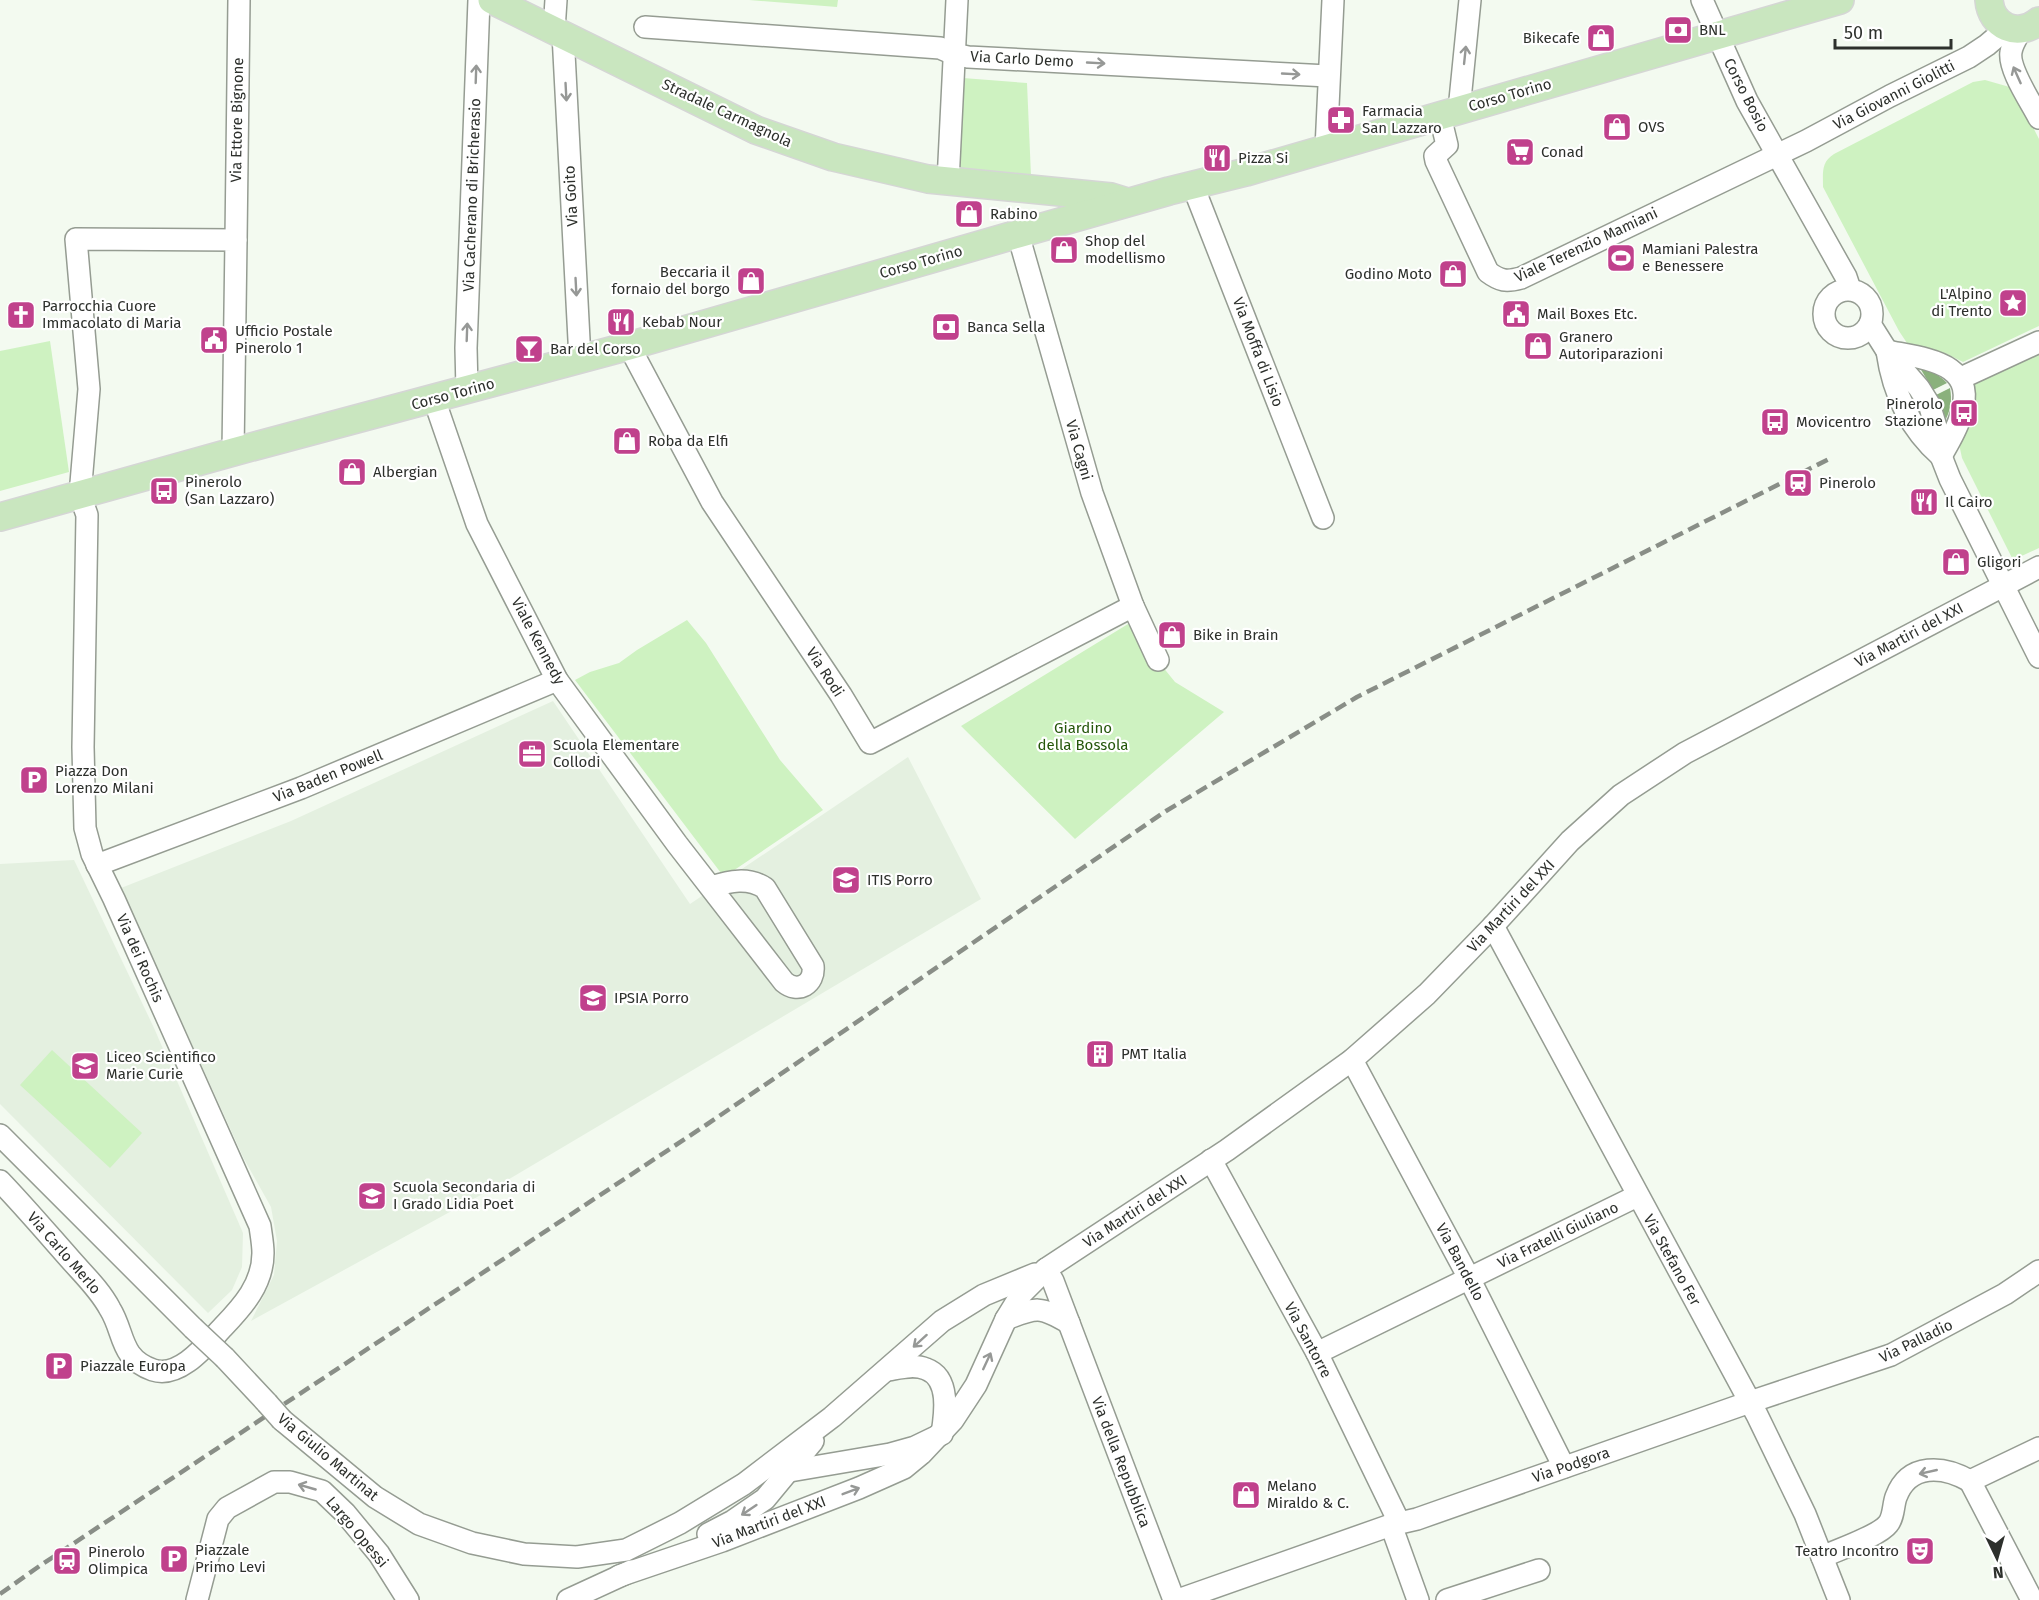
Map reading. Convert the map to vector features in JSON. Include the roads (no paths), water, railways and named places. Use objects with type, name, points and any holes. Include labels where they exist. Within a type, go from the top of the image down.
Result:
[{"type":"main road","name":"Stradale Carmagnola","points":[[492,0],[756,130],[833,158],[948,182],[1111,197],[1129,203]]},
{"type":"main road","name":"Corso Torino","points":[[0,517],[629,346],[1018,234],[1246,172],[1840,0]]},
{"type":"main road","points":[[1989,0],[1993,16],[1999,23],[2022,26]]},
{"type":"street","name":"Via Ettore Bignone","points":[[233,452],[239,0]]},
{"type":"street","name":"Via Cacherano di Bricherasio","points":[[467,390],[466,348],[479,0]]},
{"type":"street","name":"Via Goito","points":[[556,0],[580,359]]},
{"type":"street","points":[[948,182],[957,0]]},
{"type":"street","points":[[1326,149],[1333,0]]},
{"type":"street","points":[[1450,113],[1470,0]]},
{"type":"street","name":"Corso Bosio","points":[[1702,0],[1748,101],[1846,277],[1850,289]]},
{"type":"street","points":[[2022,26],[2011,48],[2010,56],[2017,76],[2039,118]]},
{"type":"street","name":"Via Giovanni Giolitti","points":[[1776,154],[1969,57],[2022,26]]},
{"type":"street","name":"Via Carlo Demo","points":[[645,27],[940,48],[954,54],[1328,76]]},
{"type":"street","name":"Viale Terenzio Mamiani","points":[[1450,113],[1447,145],[1437,152],[1436,161],[1488,272],[1500,281],[1521,278],[1776,154]]},
{"type":"street","name":"Via Moffa di Lisio","points":[[1193,186],[1323,518]]},
{"type":"street","name":"Via Cagni","points":[[1018,234],[1092,493],[1133,606],[1158,660]]},
{"type":"street","name":"Via dei Rochis","points":[[171,1369],[194,1359],[249,1297],[257,1283],[263,1254],[260,1226],[97,864],[86,828],[83,747],[87,515],[80,495],[89,389],[76,239],[236,240]]},
{"type":"street","points":[[1850,289],[1858,291],[1869,302],[1873,317],[1859,336],[1843,338],[1832,332],[1825,323],[1824,310],[1829,298],[1842,290],[1850,289]]},
{"type":"street","points":[[1870,324],[1887,351],[1919,388],[1929,404],[1937,430],[1941,456],[1950,478],[2039,657]]},
{"type":"street","points":[[1887,351],[1943,364],[1955,372],[1968,375],[2039,342]]},
{"type":"street","name":"Via Rodi","points":[[629,346],[712,502],[870,743],[1133,606]]},
{"type":"street","points":[[1941,456],[1960,419],[1968,375]]},
{"type":"street","name":"Viale Kennedy","points":[[434,399],[477,524],[557,680],[677,844],[784,982],[789,986],[800,988],[809,982],[813,966],[765,888],[755,882],[729,881],[711,887]]},
{"type":"street","name":"Via Martiri del XXI","points":[[744,1484],[832,1417],[942,1321],[984,1294],[1046,1269],[1212,1160],[1352,1060],[1427,994],[1570,841],[1621,795],[1686,753],[2039,567]]},
{"type":"street","name":"Via Baden Powell","points":[[97,864],[301,788],[557,680]]},
{"type":"street","name":"Via Stefano Fer","points":[[1493,926],[1750,1402],[1796,1495],[1839,1600]]},
{"type":"street","name":"Via Bandello","points":[[1352,1060],[1469,1278],[1564,1467]]},
{"type":"street","name":"Via Giulio Martinat","points":[[0,1135],[225,1358],[282,1420],[375,1497],[419,1524],[472,1543],[524,1554],[577,1557],[626,1550],[680,1523],[744,1484]]},
{"type":"street","name":"Via Santorre","points":[[1212,1160],[1317,1353],[1395,1524]]},
{"type":"street","name":"Via Carlo Merlo","points":[[0,1181],[94,1285],[117,1321],[124,1347],[132,1357],[154,1370],[171,1369]]},
{"type":"street","name":"Via Fratelli Giuliano","points":[[1317,1353],[1637,1196]]},
{"type":"street","name":"Via Martiri del XXI","points":[[619,1576],[722,1541],[904,1468],[942,1434],[963,1407],[976,1385],[1006,1319],[1022,1293],[1046,1269]]},
{"type":"street","name":"Via della Repubblica","points":[[1046,1269],[1053,1281],[1176,1600]]},
{"type":"street","name":"Via Palladio","points":[[1750,1402],[1891,1355],[2005,1294],[2036,1280]]},
{"type":"street","points":[[1006,1319],[1030,1310],[1047,1310],[1069,1323]]},
{"type":"street","points":[[888,1370],[910,1366],[928,1369],[939,1379],[945,1412],[942,1434]]},
{"type":"street","name":"Via Podgora","points":[[1176,1600],[1395,1524],[1417,1519],[1750,1402]]},
{"type":"street","name":"Via Martiri del XXI","points":[[568,1600],[733,1521],[765,1499],[832,1417]]},
{"type":"street","name":"Via Martiri del XXI","points":[[744,1484],[791,1470],[890,1454],[915,1447],[942,1434]]},
{"type":"street","points":[[1970,1481],[2039,1448]]},
{"type":"street","points":[[1822,1557],[1880,1532],[1890,1523],[1896,1497],[1902,1484],[1929,1469],[1942,1469],[1970,1481],[2032,1600]]},
{"type":"street","name":"Largo Opessi","points":[[197,1600],[218,1519],[227,1508],[274,1482],[290,1482],[322,1491],[345,1513],[379,1554],[408,1600]]},
{"type":"street","points":[[1395,1524],[1418,1600]]},
{"type":"street","points":[[1447,1600],[1539,1570]]},
{"type":"railway","points":[[0,1594],[706,1125],[1166,811],[1357,697],[1831,458]]},
{"type":"place","name":"BNL","points":[[1678,30]]},
{"type":"place","name":"Bikecafe","points":[[1601,38]]},
{"type":"place","name":"Farmacia San Lazzaro","points":[[1341,120]]},
{"type":"place","name":"OVS","points":[[1617,127]]},
{"type":"place","name":"Conad","points":[[1520,152]]},
{"type":"place","name":"Pizza Si","points":[[1217,158]]},
{"type":"place","name":"Rabino","points":[[969,214]]},
{"type":"place","name":"Shop del modellismo","points":[[1064,250]]},
{"type":"place","name":"Mamiani Palestra e Benessere","points":[[1621,258]]},
{"type":"place","name":"Godino Moto","points":[[1453,274]]},
{"type":"place","name":"Beccaria il fornaio del borgo","points":[[751,281]]},
{"type":"place","name":"L'Alpino di Trento","points":[[2013,303]]},
{"type":"place","name":"Mail Boxes Etc.","points":[[1516,314]]},
{"type":"place","name":"Parrocchia Cuore Immacolato di Maria","points":[[21,315]]},
{"type":"place","name":"Kebab Nour","points":[[621,322]]},
{"type":"place","name":"Banca Sella","points":[[946,327]]},
{"type":"place","name":"Ufficio Postale Pinerolo 1","points":[[214,340]]},
{"type":"place","name":"Granero Autoriparazioni","points":[[1538,346]]},
{"type":"place","name":"Bar del Corso","points":[[529,349]]},
{"type":"place","name":"Pinerolo Stazione","points":[[1964,413]]},
{"type":"place","name":"Movicentro","points":[[1775,422]]},
{"type":"place","name":"Roba da Elfi","points":[[627,441]]},
{"type":"place","name":"Albergian","points":[[352,472]]},
{"type":"place","name":"Pinerolo","points":[[1798,483]]},
{"type":"place","name":"Pinerolo (San Lazzaro)","points":[[164,491]]},
{"type":"place","name":"Il Cairo","points":[[1924,502]]},
{"type":"place","name":"Gligori","points":[[1956,562]]},
{"type":"place","name":"Bike in Brain","points":[[1172,635]]},
{"type":"place","name":"Scuola Elementare Collodi","points":[[532,754]]},
{"type":"place","name":"Piazza Don Lorenzo Milani","points":[[34,780]]},
{"type":"place","name":"ITIS Porro","points":[[846,880]]},
{"type":"place","name":"IPSIA Porro","points":[[593,998]]},
{"type":"place","name":"PMT Italia","points":[[1100,1054]]},
{"type":"place","name":"Liceo Scientifico Marie Curie","points":[[85,1066]]},
{"type":"place","name":"Scuola Secondaria di I Grado Lidia Poet","points":[[372,1196]]},
{"type":"place","name":"Piazzale Europa","points":[[59,1366]]},
{"type":"place","name":"Melano Miraldo & C.","points":[[1246,1495]]},
{"type":"place","name":"Teatro Incontro","points":[[1920,1551]]},
{"type":"place","name":"Piazzale Primo Levi","points":[[174,1559]]},
{"type":"place","name":"Pinerolo Olimpica","points":[[67,1561]]},
{"type":"park label","name":"Giardino della Bossola","points":[[1083,736]]}]
